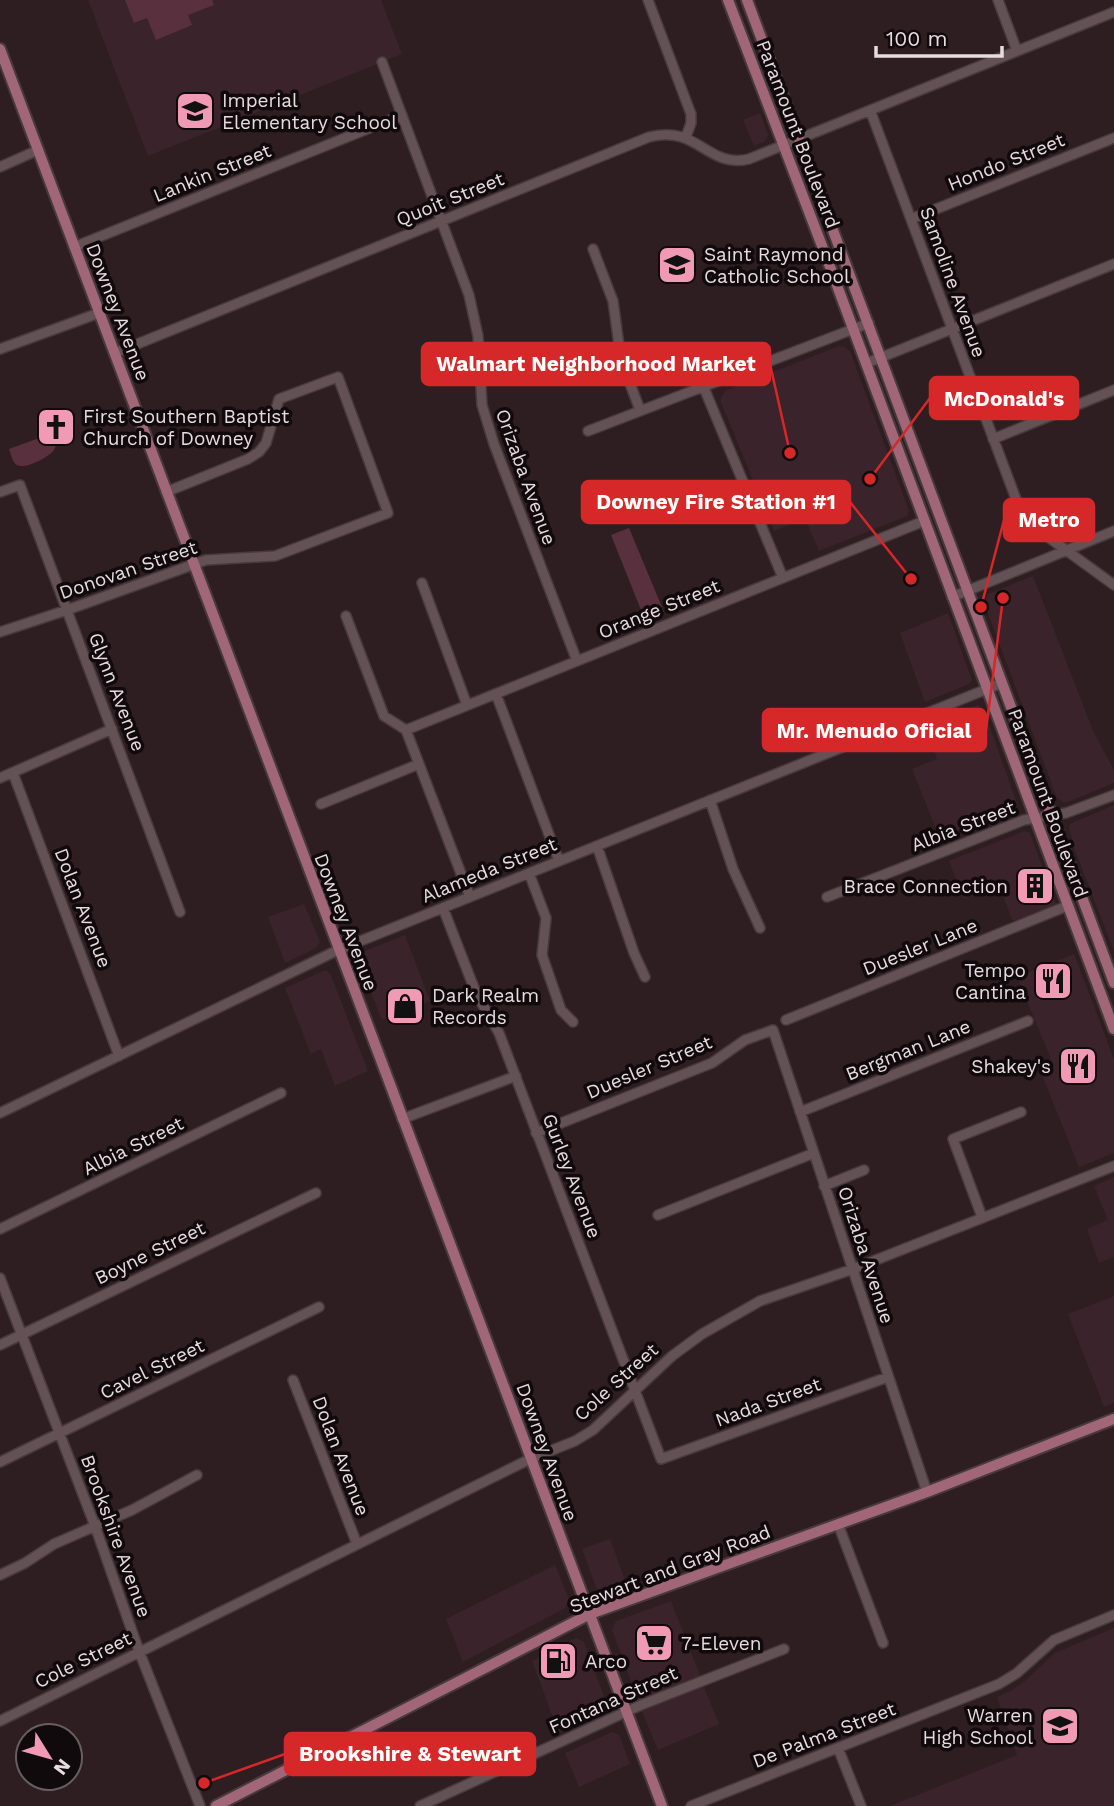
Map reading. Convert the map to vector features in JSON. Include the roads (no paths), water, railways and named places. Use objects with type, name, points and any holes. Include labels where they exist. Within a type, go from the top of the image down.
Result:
[{"type":"main road","name":"Paramount Boulevard","points":[[728,0],[867,363],[1114,1029]]},
{"type":"main road","name":"Paramount Boulevard","points":[[747,0],[1114,983]]},
{"type":"main road","name":"Downey Avenue","points":[[0,49],[662,1806]]},
{"type":"main road","points":[[924,521],[932,522],[949,539]]},
{"type":"main road","name":"Stewart and Gray Road","points":[[216,1806],[590,1614],[927,1492],[1114,1419]]},
{"type":"street","points":[[648,0],[691,114],[691,125],[686,137],[721,158],[733,161],[749,159],[1114,12]]},
{"type":"street","points":[[998,0],[1017,51]]},
{"type":"street","name":"Orizaba Avenue","points":[[382,62],[475,316],[482,407],[515,502],[577,661]]},
{"type":"street","name":"Samoline Avenue","points":[[870,110],[1015,498],[1024,515],[1037,529],[1114,585]]},
{"type":"street","name":"Lankin Street","points":[[74,247],[402,115]]},
{"type":"street","name":"Quoit Street","points":[[115,352],[649,137],[669,134],[686,137]]},
{"type":"street","name":"Hondo Street","points":[[911,219],[1114,138]]},
{"type":"street","points":[[0,167],[38,150]]},
{"type":"street","points":[[593,249],[613,301],[621,359],[640,410]]},
{"type":"street","points":[[867,363],[1114,264]]},
{"type":"street","points":[[0,349],[99,313]]},
{"type":"street","points":[[588,431],[869,323]]},
{"type":"street","name":"Donovan Street","points":[[0,632],[206,559],[275,556],[388,513],[338,377],[279,399],[266,443],[254,456],[166,492]]},
{"type":"street","points":[[704,388],[783,578]]},
{"type":"street","points":[[993,439],[1114,390]]},
{"type":"street","name":"Glynn Avenue","points":[[0,492],[19,485],[180,912]]},
{"type":"street","name":"Orange Street","points":[[406,730],[924,521]]},
{"type":"street","points":[[952,597],[1114,531]]},
{"type":"street","points":[[422,583],[467,705]]},
{"type":"street","points":[[346,616],[384,716],[406,730],[470,897]]},
{"type":"street","name":"Alameda Street","points":[[0,1113],[338,950],[1002,683]]},
{"type":"street","points":[[496,694],[559,861]]},
{"type":"street","points":[[0,778],[112,729]]},
{"type":"street","points":[[321,804],[419,765]]},
{"type":"street","name":"Dolan Avenue","points":[[13,773],[120,1056]]},
{"type":"street","name":"Albia Street","points":[[827,897],[1024,820],[1066,813],[1114,795]]},
{"type":"street","points":[[710,800],[733,869],[760,928]]},
{"type":"street","points":[[597,846],[645,977]]},
{"type":"street","points":[[529,873],[546,918],[542,956],[561,1010],[573,1022]]},
{"type":"street","name":"Duesler Lane","points":[[786,1020],[1067,906]]},
{"type":"street","name":"Gurley Avenue","points":[[443,908],[476,993],[495,1023],[516,1076],[661,1459]]},
{"type":"street","name":"Bergman Lane","points":[[800,1112],[1028,1021]]},
{"type":"street","name":"Orizaba Avenue","points":[[773,1030],[927,1492]]},
{"type":"street","name":"Duesler Street","points":[[536,1133],[712,1063],[746,1040],[773,1030]]},
{"type":"street","points":[[402,1119],[516,1076]]},
{"type":"street","name":"Albia Street","points":[[0,1229],[281,1093]]},
{"type":"street","points":[[982,1217],[953,1139],[1021,1112]]},
{"type":"street","points":[[658,1215],[814,1153]]},
{"type":"street","name":"Cole Street","points":[[0,1721],[530,1460],[575,1441],[593,1430],[672,1356],[733,1315],[760,1301],[853,1269],[1114,1166]]},
{"type":"street","points":[[824,1186],[864,1170]]},
{"type":"street","name":"Boyne Street","points":[[0,1345],[316,1193]]},
{"type":"street","name":"Brookshire Avenue","points":[[0,1278],[95,1526],[139,1651],[200,1806]]},
{"type":"street","name":"Cavel Street","points":[[0,1462],[319,1307]]},
{"type":"street","name":"Nada Street","points":[[661,1459],[888,1377]]},
{"type":"street","name":"Dolan Avenue","points":[[293,1380],[357,1545]]},
{"type":"street","points":[[0,1575],[52,1545],[197,1475]]},
{"type":"street","points":[[838,1524],[883,1643]]},
{"type":"street","name":"De Palma Street","points":[[691,1806],[999,1685],[1017,1673],[1054,1640],[1114,1615]]},
{"type":"street","name":"Fontana Street","points":[[420,1806],[626,1713],[784,1649]]},
{"type":"street","points":[[838,1748],[861,1806]]},
{"type":"place","name":"Imperial Elementary School","points":[[195,111]]},
{"type":"place","name":"Saint Raymond Catholic School","points":[[677,265]]},
{"type":"place","name":"First Southern Baptist Church of Downey","points":[[56,427]]},
{"type":"place","name":"Walmart Neighborhood Market","points":[[790,453]]},
{"type":"place","name":"McDonald's","points":[[870,479]]},
{"type":"place","name":"Downey Fire Station #1","points":[[911,579]]},
{"type":"place","name":"Mr. Menudo Oficial","points":[[1003,598]]},
{"type":"place","name":"Metro","points":[[981,607]]},
{"type":"place","name":"Brace Connection","points":[[1035,886]]},
{"type":"place","name":"Tempo Cantina","points":[[1053,981]]},
{"type":"place","name":"Dark Realm Records","points":[[405,1006]]},
{"type":"place","name":"Shakey's","points":[[1078,1066]]},
{"type":"place","name":"7-Eleven","points":[[654,1643]]},
{"type":"place","name":"Arco","points":[[558,1661]]},
{"type":"place","name":"Warren High School","points":[[1060,1726]]},
{"type":"place","name":"Brookshire & Stewart","points":[[204,1783]]}]
